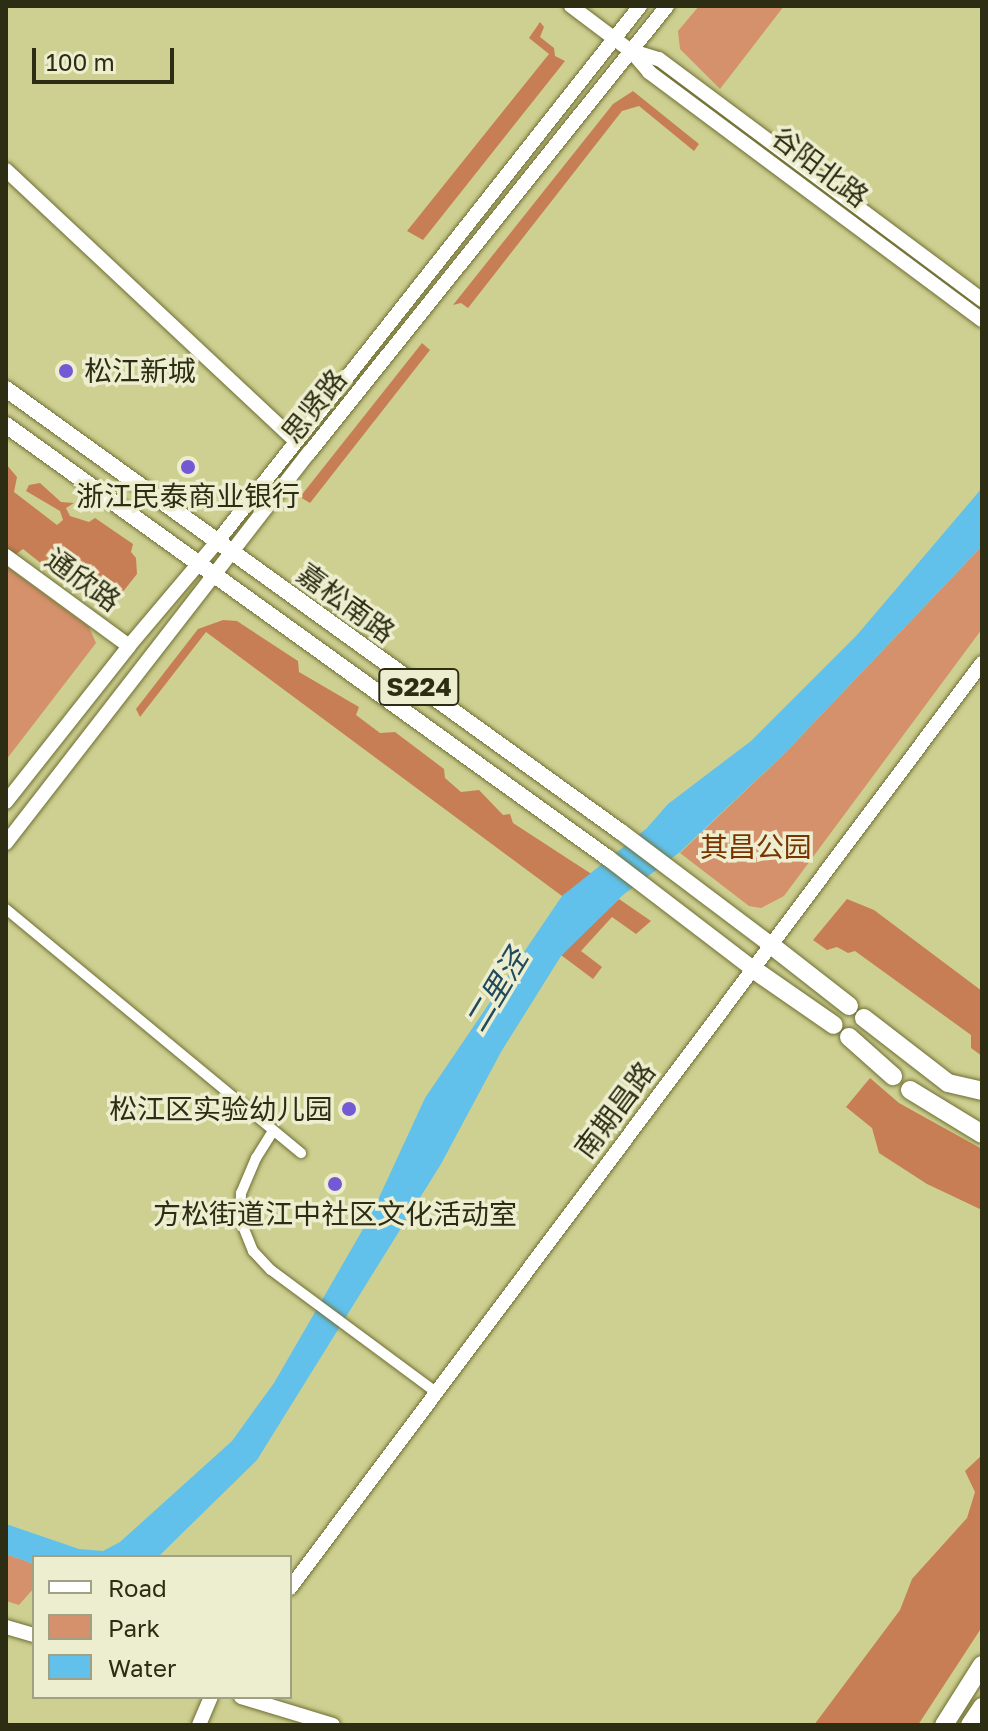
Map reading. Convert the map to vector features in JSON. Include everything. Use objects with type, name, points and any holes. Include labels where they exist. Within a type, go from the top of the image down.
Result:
[{"type":"highway","points":[[771,945],[948,1083],[982,1091]]},
{"type":"highway","points":[[753,969],[834,1025]]},
{"type":"highway","points":[[849,1037],[893,1076]]},
{"type":"highway","points":[[982,1126],[910,1090],[982,1134]]},
{"type":"highway","points":[[945,1725],[982,1665]]},
{"type":"highway","points":[[945,1725],[982,1673]]},
{"type":"highway","points":[[970,1725],[982,1707]]},
{"type":"highway","points":[[978,1725],[982,1720]]},
{"type":"main road","name":"谷阳北路","points":[[571,6],[631,51],[649,72],[982,320]]},
{"type":"main road","name":"思贤路","points":[[6,802],[129,646],[217,542],[640,6]]},
{"type":"main road","name":"思贤路","points":[[6,843],[667,6]]},
{"type":"main road","name":"谷阳北路","points":[[631,51],[659,59],[982,300]]},
{"type":"main road","points":[[6,170],[296,441]]},
{"type":"main road","name":"嘉松南路","points":[[6,389],[621,832],[771,945]]},
{"type":"main road","name":"嘉松南路","points":[[6,425],[608,858],[753,969]]},
{"type":"main road","name":"通欣路","points":[[6,556],[129,646]]},
{"type":"main road","name":"南期昌路","points":[[292,1585],[982,663]]},
{"type":"main road","points":[[6,1627],[32,1634]]},
{"type":"main road","points":[[199,1725],[210,1699]]},
{"type":"main road","points":[[248,1699],[333,1725]]},
{"type":"street","points":[[6,909],[301,1153]]},
{"type":"street","points":[[273,1131],[256,1158],[241,1193],[240,1219],[253,1251],[271,1270],[436,1392]]},
{"type":"green space","points":[[699,6],[784,6],[720,89],[680,49],[678,31]]},
{"type":"green space","name":"其昌公园","points":[[982,546],[982,629],[784,896],[761,908],[749,906],[680,853],[784,754]]},
{"type":"green space","points":[[6,566],[89,627],[96,643],[6,760]]},
{"type":"green space","points":[[6,1554],[32,1563],[32,1590],[19,1605],[6,1601]]},
{"type":"shaded area","points":[[540,22],[544,27],[540,37],[554,48],[555,56],[565,61],[423,240],[407,231],[549,54],[529,38]]},
{"type":"shaded area","points":[[633,91],[699,144],[694,151],[639,106],[622,111],[468,308],[461,303],[453,305],[613,104]]},
{"type":"shaded area","points":[[422,343],[430,350],[310,503],[300,497]]},
{"type":"shaded area","points":[[6,464],[17,477],[14,492],[57,525],[63,520],[60,511],[26,491],[29,485],[40,483],[61,502],[74,503],[66,508],[70,516],[89,522],[95,518],[133,544],[131,552],[136,558],[137,574],[114,603],[76,578],[67,584],[23,549],[15,555],[6,548]]},
{"type":"shaded area","points":[[223,620],[237,621],[298,661],[299,672],[359,707],[356,715],[380,733],[395,732],[444,769],[445,778],[461,792],[479,790],[503,815],[510,814],[513,823],[593,875],[562,896],[206,632],[140,717],[136,709],[198,629]]},
{"type":"shaded area","points":[[619,899],[651,921],[636,934],[612,917],[581,951],[602,967],[593,979],[561,955]]},
{"type":"shaded area","points":[[847,899],[874,910],[982,991],[982,1056],[971,1048],[971,1035],[855,951],[848,953],[837,947],[827,950],[813,940]]},
{"type":"shaded area","points":[[870,1078],[899,1103],[982,1149],[982,1210],[927,1184],[879,1153],[872,1128],[846,1107]]},
{"type":"shaded area","points":[[982,1455],[982,1627],[918,1725],[814,1725],[900,1610],[912,1579],[967,1518],[975,1492],[965,1471]]},
{"type":"water","points":[[982,488],[982,546],[784,754],[680,852],[623,895],[561,956],[501,1052],[441,1164],[257,1460],[160,1555],[32,1555],[32,1563],[6,1554],[6,1524],[79,1549],[103,1551],[120,1542],[232,1441],[274,1383],[370,1217],[425,1098],[562,896],[647,828],[668,804],[751,741],[857,635]]},
{"type":"place","name":"松江新城","points":[[66,371]]},
{"type":"place","name":"浙江民泰商业银行","points":[[188,467]]},
{"type":"place","name":"松江区实验幼儿园","points":[[349,1109]]},
{"type":"place","name":"方松街道江中社区文化活动室","points":[[335,1184]]},
{"type":"water label","name":"二里泾","points":[[496,990]]}]
